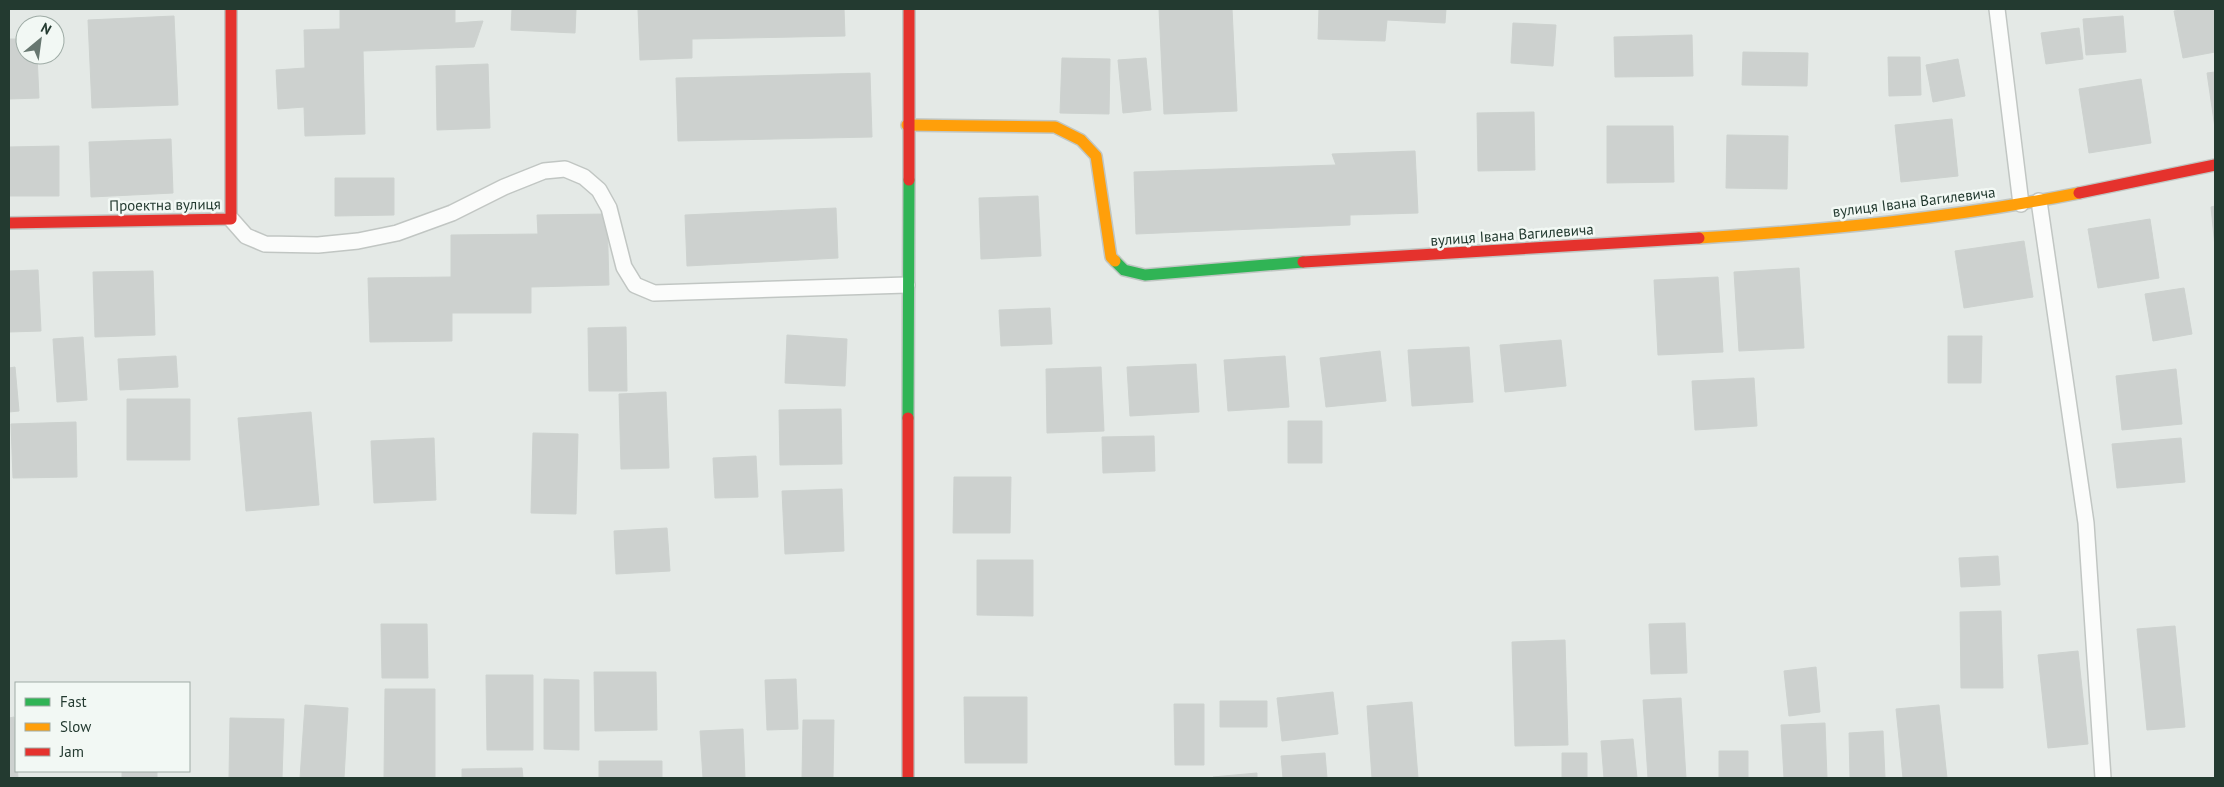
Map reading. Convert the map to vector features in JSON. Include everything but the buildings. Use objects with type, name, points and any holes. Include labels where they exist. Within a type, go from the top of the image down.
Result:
[{"type":"street","name":"Проектна вулиця","points":[[9,223],[231,219],[231,9]]},
{"type":"street","points":[[908,9],[908,778]]},
{"type":"street","name":"вулиця Івана Вагилевича","points":[[907,125],[1055,127],[1081,140],[1096,156],[1111,257],[1124,270],[1145,275],[1258,266],[1795,232],[2021,204],[2215,165]]},
{"type":"lane","points":[[1997,9],[2021,204]]},
{"type":"lane","points":[[231,219],[246,236],[265,244],[318,245],[358,241],[397,233],[452,213],[504,187],[544,171],[565,169],[584,177],[599,190],[608,208],[624,267],[635,285],[654,293],[907,285]]},
{"type":"lane","points":[[2039,201],[2086,523],[2103,778]]},
{"type":"traffic: fast","points":[[908,418],[909,180]]},
{"type":"traffic: fast","points":[[1115,261],[1124,270],[1145,275],[1303,262]]},
{"type":"traffic: slow","points":[[907,125],[1055,127],[1081,140],[1096,156],[1111,257],[1115,261]]},
{"type":"traffic: slow","points":[[1699,238],[1890,222],[2032,202],[2079,193]]},
{"type":"traffic: jam","points":[[9,223],[231,219],[231,9]]},
{"type":"traffic: jam","points":[[909,9],[909,180]]},
{"type":"traffic: jam","points":[[2079,193],[2215,165]]},
{"type":"traffic: jam","points":[[1303,262],[1699,238]]},
{"type":"traffic: jam","points":[[908,418],[908,778]]}]
